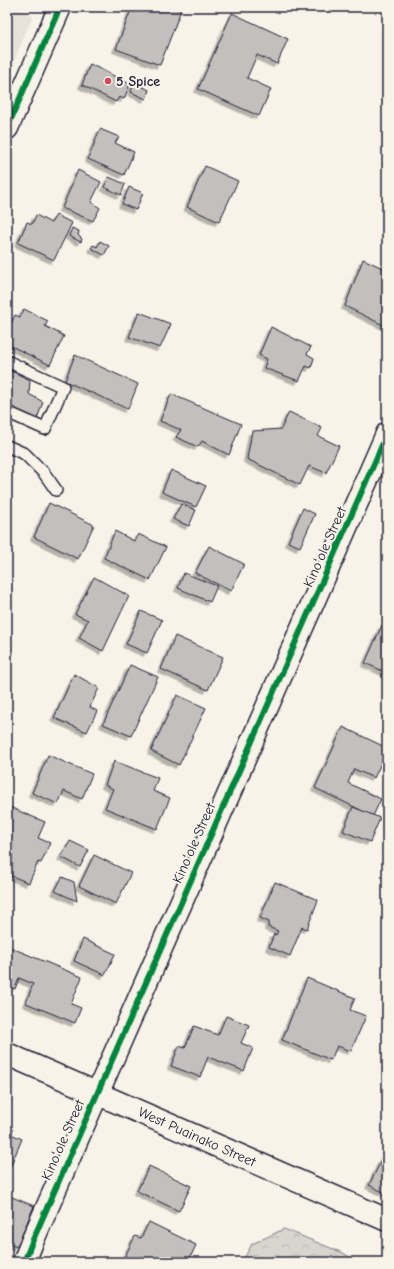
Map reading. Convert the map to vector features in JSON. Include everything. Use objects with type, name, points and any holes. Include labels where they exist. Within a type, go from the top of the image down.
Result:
[{"type":"main road","points":[[7,128],[60,7]]},
{"type":"main road","name":"Kinoʻole Street","points":[[24,1262],[96,1094],[387,434]]},
{"type":"main road","name":"West Puainako Street","points":[[7,1054],[387,1220]]},
{"type":"lane","points":[[7,361],[63,387],[45,429],[7,412]]},
{"type":"lane","points":[[7,446],[25,454],[44,472],[56,490]]},
{"type":"shaded area","points":[[7,7],[14,7],[33,16],[7,78]]},
{"type":"green space","points":[[284,1229],[343,1253],[358,1262],[242,1262],[252,1244]]},
{"type":"building","points":[[132,7],[173,7],[181,10],[160,65],[116,49]]},
{"type":"building","points":[[232,13],[288,39],[277,64],[257,55],[247,78],[271,89],[259,116],[198,89]]},
{"type":"building","points":[[90,64],[130,84],[124,99],[119,97],[116,102],[82,85]]},
{"type":"building","points":[[134,82],[149,90],[146,99],[131,92]]},
{"type":"building","points":[[100,129],[119,137],[115,143],[134,152],[124,175],[88,159]]},
{"type":"building","points":[[205,166],[238,181],[219,222],[187,207]]},
{"type":"building","points":[[78,170],[101,182],[91,202],[100,208],[93,221],[62,208]]},
{"type":"building","points":[[109,177],[125,184],[121,195],[104,187]]},
{"type":"building","points":[[129,187],[143,193],[136,210],[122,204]]},
{"type":"building","points":[[36,215],[51,223],[56,215],[72,223],[54,260],[18,243],[27,222],[32,224]]},
{"type":"building","points":[[72,228],[79,231],[78,235],[82,239],[81,242],[69,236]]},
{"type":"building","points":[[100,241],[109,246],[104,255],[91,248],[93,245],[97,247]]},
{"type":"building","points":[[363,259],[385,269],[384,272],[387,274],[387,327],[345,306]]},
{"type":"building","points":[[24,309],[48,321],[45,326],[64,336],[50,365],[7,344],[7,332],[15,315],[20,317]]},
{"type":"building","points":[[139,312],[171,324],[160,348],[129,337]]},
{"type":"building","points":[[271,327],[311,347],[307,354],[314,358],[311,368],[306,366],[299,381],[264,368],[267,359],[259,355]]},
{"type":"building","points":[[75,355],[138,384],[128,409],[65,381]]},
{"type":"building","points":[[7,369],[30,380],[29,394],[43,402],[37,419],[7,406]]},
{"type":"building","points":[[171,394],[241,424],[229,455],[202,441],[198,447],[176,437],[181,430],[160,421]]},
{"type":"building","points":[[289,412],[322,428],[318,436],[339,446],[326,473],[309,466],[300,485],[247,459],[252,431],[281,429]]},
{"type":"building","points":[[171,470],[206,486],[196,507],[162,492]]},
{"type":"building","points":[[49,503],[94,525],[78,559],[34,537]]},
{"type":"building","points":[[181,504],[196,510],[189,526],[173,519]]},
{"type":"building","points":[[303,508],[315,514],[300,547],[288,542]]},
{"type":"building","points":[[115,531],[134,541],[138,534],[166,547],[150,580],[104,558]]},
{"type":"building","points":[[209,546],[244,564],[231,591],[195,573]]},
{"type":"building","points":[[184,573],[217,586],[210,602],[178,588]]},
{"type":"building","points":[[94,577],[129,596],[103,651],[79,638],[88,620],[75,614]]},
{"type":"building","points":[[141,611],[162,620],[147,653],[126,644]]},
{"type":"building","points":[[382,625],[387,630],[387,673],[365,663]]},
{"type":"building","points":[[175,636],[223,657],[208,690],[161,669]]},
{"type":"building","points":[[130,665],[158,677],[131,736],[103,724]]},
{"type":"building","points":[[74,674],[99,688],[90,707],[97,711],[87,732],[54,718]]},
{"type":"building","points":[[177,695],[206,708],[179,765],[151,751]]},
{"type":"building","points":[[343,727],[387,748],[374,778],[354,769],[348,783],[381,799],[373,816],[315,788]]},
{"type":"building","points":[[48,755],[92,774],[82,799],[64,791],[58,804],[32,793]]},
{"type":"building","points":[[114,761],[158,778],[153,791],[170,798],[157,829],[105,808],[113,789],[105,785]]},
{"type":"building","points":[[7,806],[45,822],[38,838],[50,843],[41,863],[38,862],[29,883],[7,874],[7,868],[12,855],[7,853]]},
{"type":"building","points":[[353,807],[380,818],[370,842],[343,831]]},
{"type":"building","points":[[70,841],[89,850],[80,867],[61,857]]},
{"type":"building","points":[[94,855],[131,873],[116,904],[79,886]]},
{"type":"building","points":[[62,877],[74,882],[77,901],[55,891]]},
{"type":"building","points":[[275,882],[318,900],[307,929],[302,927],[290,956],[269,947],[274,934],[276,935],[278,931],[268,927],[269,922],[260,918]]},
{"type":"building","points":[[83,939],[115,954],[105,975],[74,961]]},
{"type":"building","points":[[7,946],[82,977],[71,1004],[81,1008],[75,1023],[26,1003],[33,984],[19,978],[15,989],[7,986]]},
{"type":"building","points":[[307,978],[355,998],[350,1010],[366,1016],[351,1051],[337,1046],[331,1060],[282,1040]]},
{"type":"building","points":[[226,1016],[249,1025],[241,1043],[253,1048],[244,1071],[208,1057],[200,1077],[171,1066],[179,1046],[185,1048],[194,1026],[218,1035]]},
{"type":"building","points":[[7,1126],[13,1129],[11,1134],[22,1139],[7,1174]]},
{"type":"building","points":[[387,1149],[387,1194],[369,1185]]},
{"type":"building","points":[[149,1166],[191,1186],[179,1211],[137,1191]]},
{"type":"building","points":[[7,1195],[34,1206],[17,1247],[7,1243]]},
{"type":"building","points":[[149,1222],[196,1245],[189,1260],[194,1262],[122,1262],[135,1236],[141,1238]]},
{"type":"cycle path","points":[[7,128],[60,7]]},
{"type":"cycle path","points":[[24,1262],[387,434]]},
{"type":"place","name":"5 Spice","points":[[108,81]]}]
